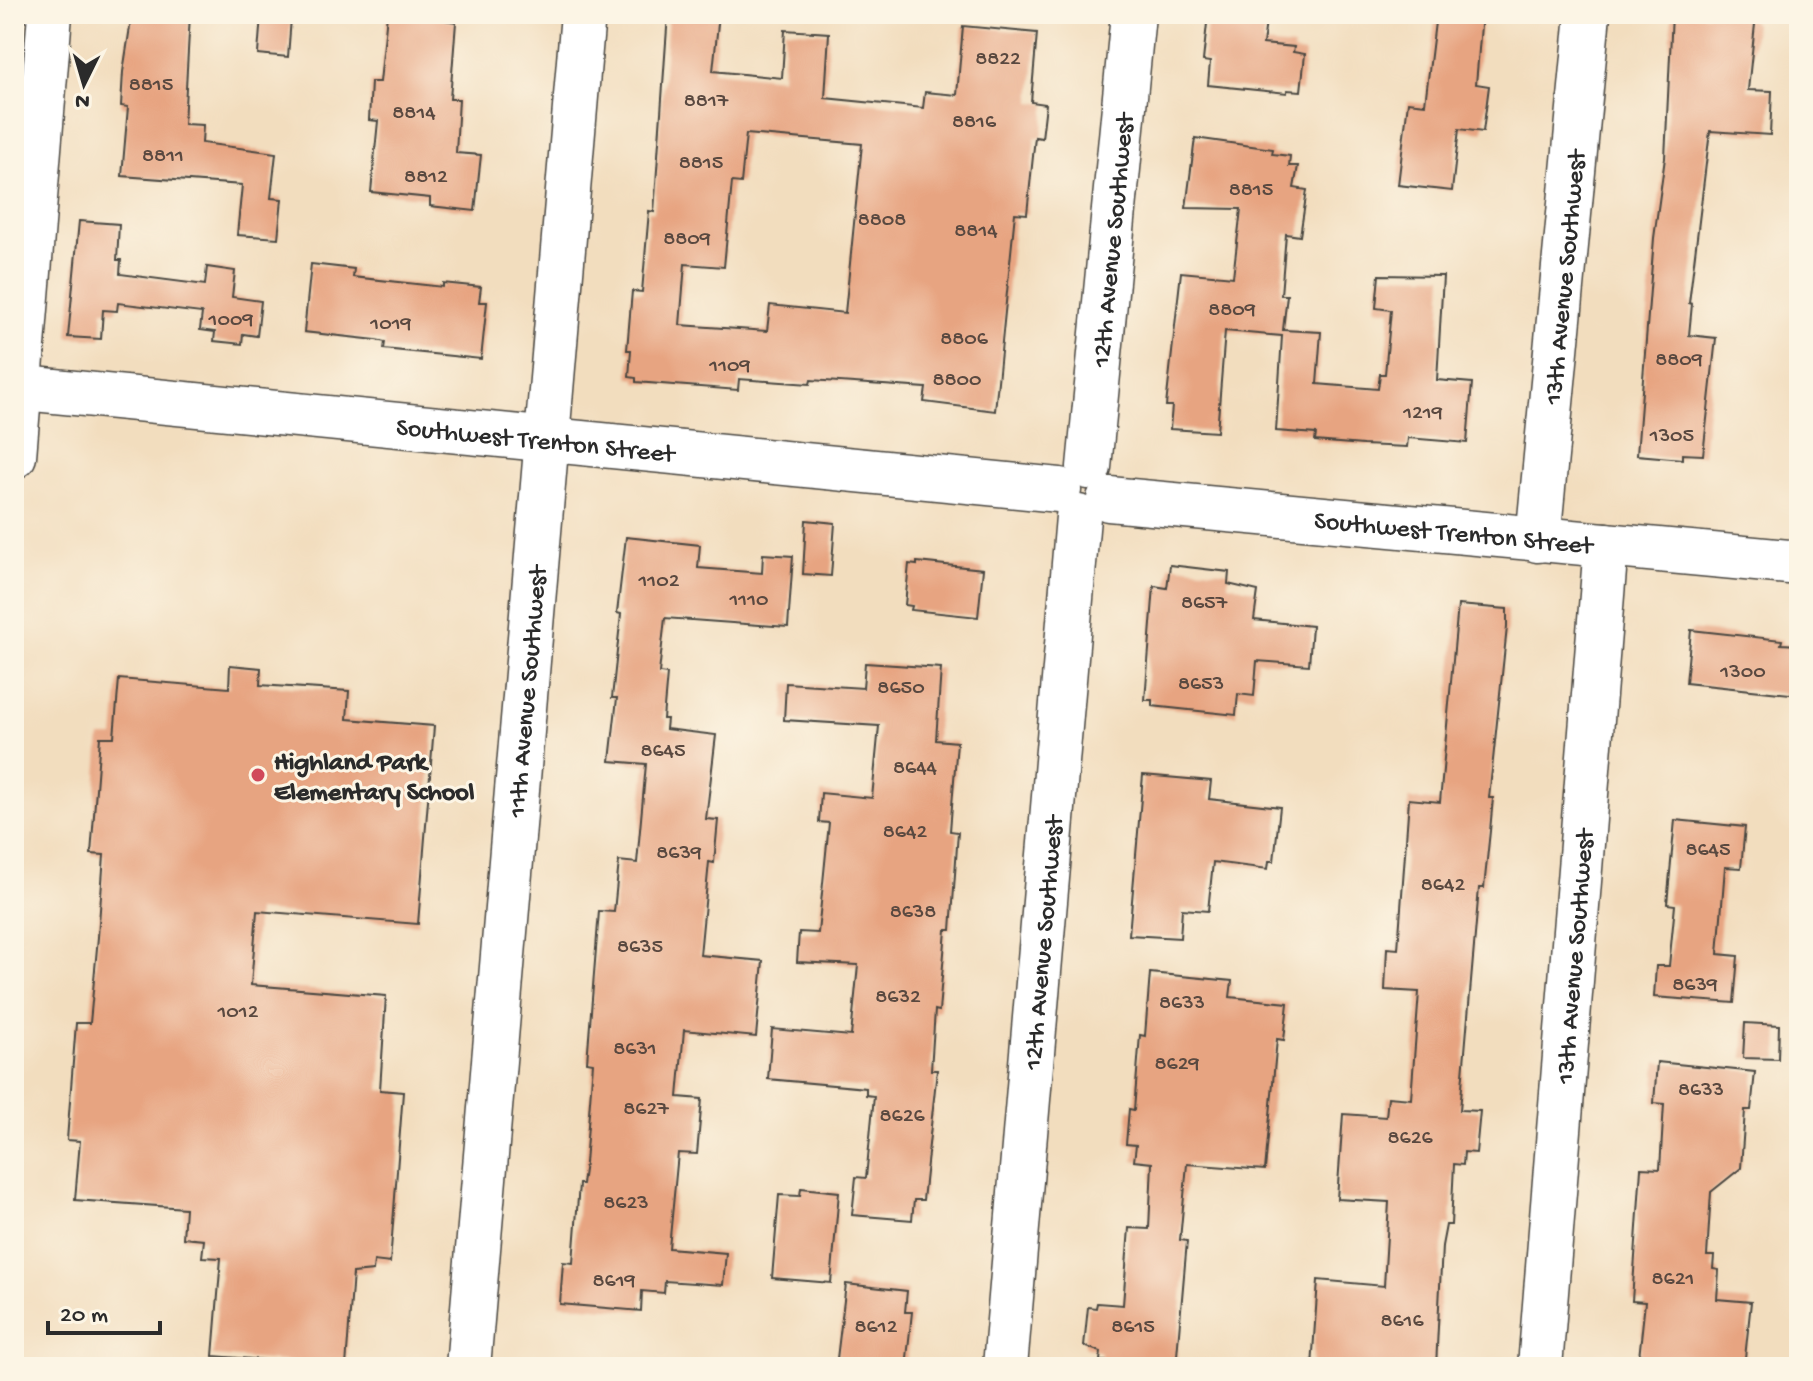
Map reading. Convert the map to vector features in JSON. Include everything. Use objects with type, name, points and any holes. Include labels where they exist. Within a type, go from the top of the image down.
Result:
[{"type":"street","points":[[14,456],[17,387],[50,14]]},
{"type":"street","name":"11th Avenue Southwest","points":[[468,1367],[583,14]]},
{"type":"street","name":"12th Avenue Southwest","points":[[1005,1367],[1084,493],[1133,14]]},
{"type":"street","name":"13th Avenue Southwest","points":[[1538,540],[1588,14]]},
{"type":"street","name":"Southwest Trenton Street","points":[[17,387],[1538,540],[1799,563]]},
{"type":"street","name":"13th Avenue Southwest","points":[[1540,1367],[1606,545]]},
{"type":"building","points":[[132,14],[190,14],[184,124],[203,125],[202,143],[276,153],[271,198],[282,199],[278,238],[237,235],[242,185],[122,176],[128,107],[121,106],[123,72]]},
{"type":"building","points":[[387,14],[444,14],[444,20],[456,22],[450,99],[459,99],[456,153],[481,155],[475,211],[430,206],[430,198],[371,192],[378,121],[369,120],[371,82],[380,82]]},
{"type":"building","points":[[668,14],[719,14],[713,71],[782,78],[785,30],[829,33],[825,98],[923,108],[925,92],[957,95],[963,26],[1037,33],[1031,102],[1046,104],[1042,138],[1035,137],[1027,214],[1015,213],[995,411],[924,402],[926,388],[811,380],[810,384],[739,379],[738,390],[636,382],[636,378],[629,377],[631,350],[627,350],[632,291],[642,292],[649,211],[654,212]],"holes":[[[746,134],[862,144],[845,313],[770,305],[767,331],[680,325],[685,264],[724,267],[732,182],[741,183]]]},
{"type":"building","points":[[1208,14],[1267,14],[1263,44],[1294,47],[1293,52],[1305,54],[1301,91],[1287,90],[1287,93],[1208,85],[1210,62],[1203,61]]},
{"type":"building","points":[[1436,14],[1482,14],[1476,84],[1489,86],[1483,132],[1459,129],[1452,191],[1398,185],[1408,102],[1425,104]]},
{"type":"building","points":[[1672,14],[1746,14],[1755,24],[1748,90],[1772,91],[1770,135],[1710,131],[1689,303],[1692,304],[1689,335],[1716,338],[1703,455],[1682,454],[1682,459],[1637,455],[1654,238],[1665,158]]},
{"type":"building","points":[[261,15],[291,18],[288,57],[258,54]]},
{"type":"building","points":[[1195,138],[1273,149],[1272,154],[1290,156],[1289,166],[1298,166],[1294,188],[1307,190],[1300,236],[1286,234],[1281,295],[1287,295],[1283,330],[1321,332],[1317,384],[1378,389],[1380,374],[1385,374],[1391,310],[1376,308],[1379,275],[1443,276],[1437,380],[1472,383],[1467,443],[1408,438],[1407,447],[1363,445],[1315,441],[1316,434],[1276,431],[1282,336],[1225,331],[1217,432],[1170,429],[1172,406],[1166,406],[1181,272],[1233,277],[1241,209],[1186,208]]},
{"type":"building","points":[[79,221],[119,224],[117,260],[121,260],[120,274],[205,285],[207,267],[235,271],[232,297],[261,301],[257,336],[243,334],[242,344],[214,341],[215,332],[200,330],[202,313],[118,303],[117,311],[103,310],[101,339],[68,337]]},
{"type":"building","points":[[311,264],[354,269],[353,277],[443,287],[443,283],[481,287],[479,302],[487,302],[481,359],[384,349],[385,342],[376,340],[304,332]]},
{"type":"building","points":[[806,520],[835,523],[831,576],[803,574]]},
{"type":"building","points":[[626,537],[700,545],[698,568],[762,573],[763,554],[793,556],[788,627],[665,618],[659,673],[667,674],[663,719],[667,719],[666,729],[716,735],[706,819],[718,820],[714,863],[709,862],[700,955],[763,961],[756,1037],[684,1030],[678,1097],[702,1099],[697,1154],[678,1153],[669,1248],[726,1253],[723,1285],[665,1281],[664,1293],[642,1291],[641,1311],[560,1304],[563,1262],[573,1263],[579,1184],[582,1184],[585,1163],[593,1063],[587,1062],[599,911],[614,912],[619,861],[637,863],[646,764],[610,761],[617,698],[612,698],[621,614],[617,613]]},
{"type":"building","points":[[917,562],[983,569],[978,617],[911,610],[912,606],[905,605],[909,564],[917,565]]},
{"type":"building","points":[[1170,565],[1229,572],[1228,584],[1258,591],[1254,620],[1312,626],[1309,665],[1257,661],[1254,696],[1238,694],[1236,715],[1152,706],[1152,700],[1145,700],[1154,586],[1167,588]]},
{"type":"building","points":[[1458,605],[1507,609],[1507,627],[1489,798],[1493,798],[1490,831],[1484,888],[1479,888],[1460,1110],[1480,1111],[1476,1153],[1464,1152],[1463,1165],[1454,1164],[1451,1225],[1446,1225],[1442,1246],[1436,1367],[1312,1367],[1318,1280],[1384,1286],[1389,1202],[1337,1199],[1343,1114],[1386,1117],[1388,1097],[1411,1099],[1419,992],[1385,990],[1387,948],[1398,949],[1409,799],[1440,802]]},
{"type":"building","points":[[1691,630],[1782,640],[1781,644],[1799,645],[1799,695],[1686,683]]},
{"type":"building","points":[[865,663],[941,668],[936,740],[957,742],[950,831],[958,832],[951,930],[946,930],[939,1011],[935,1010],[931,1070],[937,1070],[923,1200],[914,1200],[912,1220],[852,1215],[856,1177],[866,1178],[874,1096],[866,1095],[866,1088],[768,1079],[772,1029],[851,1036],[858,965],[797,962],[799,932],[818,933],[829,823],[819,822],[821,793],[872,798],[879,726],[784,720],[786,683],[863,688]]},
{"type":"building","points":[[230,665],[261,668],[260,685],[349,691],[347,719],[434,726],[418,924],[257,911],[251,985],[386,996],[380,1090],[403,1092],[390,1263],[374,1261],[373,1271],[353,1273],[346,1366],[213,1356],[221,1258],[202,1257],[204,1240],[183,1238],[185,1208],[75,1200],[80,1141],[67,1140],[76,1023],[90,1023],[98,937],[104,855],[91,854],[100,737],[114,737],[119,679],[229,688]]},
{"type":"building","points":[[1143,775],[1211,781],[1209,799],[1280,807],[1274,861],[1269,861],[1268,869],[1213,862],[1208,911],[1182,909],[1180,938],[1129,935]]},
{"type":"building","points":[[1675,820],[1745,827],[1741,868],[1725,867],[1718,954],[1738,956],[1734,1003],[1654,997],[1656,966],[1669,966],[1675,905],[1667,904]]},
{"type":"building","points":[[1150,973],[1232,981],[1230,997],[1288,1003],[1284,1040],[1277,1039],[1265,1170],[1187,1164],[1180,1240],[1187,1241],[1176,1367],[1100,1361],[1101,1352],[1084,1346],[1088,1307],[1096,1308],[1097,1303],[1123,1305],[1129,1228],[1149,1229],[1152,1163],[1134,1161],[1136,1145],[1126,1144],[1129,1109],[1134,1110],[1140,1035],[1145,1036]]},
{"type":"building","points":[[1745,1023],[1779,1025],[1778,1059],[1743,1058]]},
{"type":"building","points":[[1657,1062],[1755,1072],[1751,1110],[1745,1110],[1741,1168],[1711,1192],[1707,1256],[1714,1256],[1713,1269],[1719,1270],[1717,1299],[1751,1302],[1744,1367],[1670,1367],[1670,1362],[1639,1358],[1645,1302],[1632,1301],[1641,1168],[1660,1169],[1664,1104],[1654,1103]]},
{"type":"building","points":[[801,1188],[839,1192],[831,1283],[772,1278],[779,1195],[800,1196]]},
{"type":"building","points":[[846,1284],[907,1291],[905,1312],[912,1312],[906,1367],[836,1367]]},
{"type":"place","name":"Highland Park Elementary School","points":[[258,775]]}]
